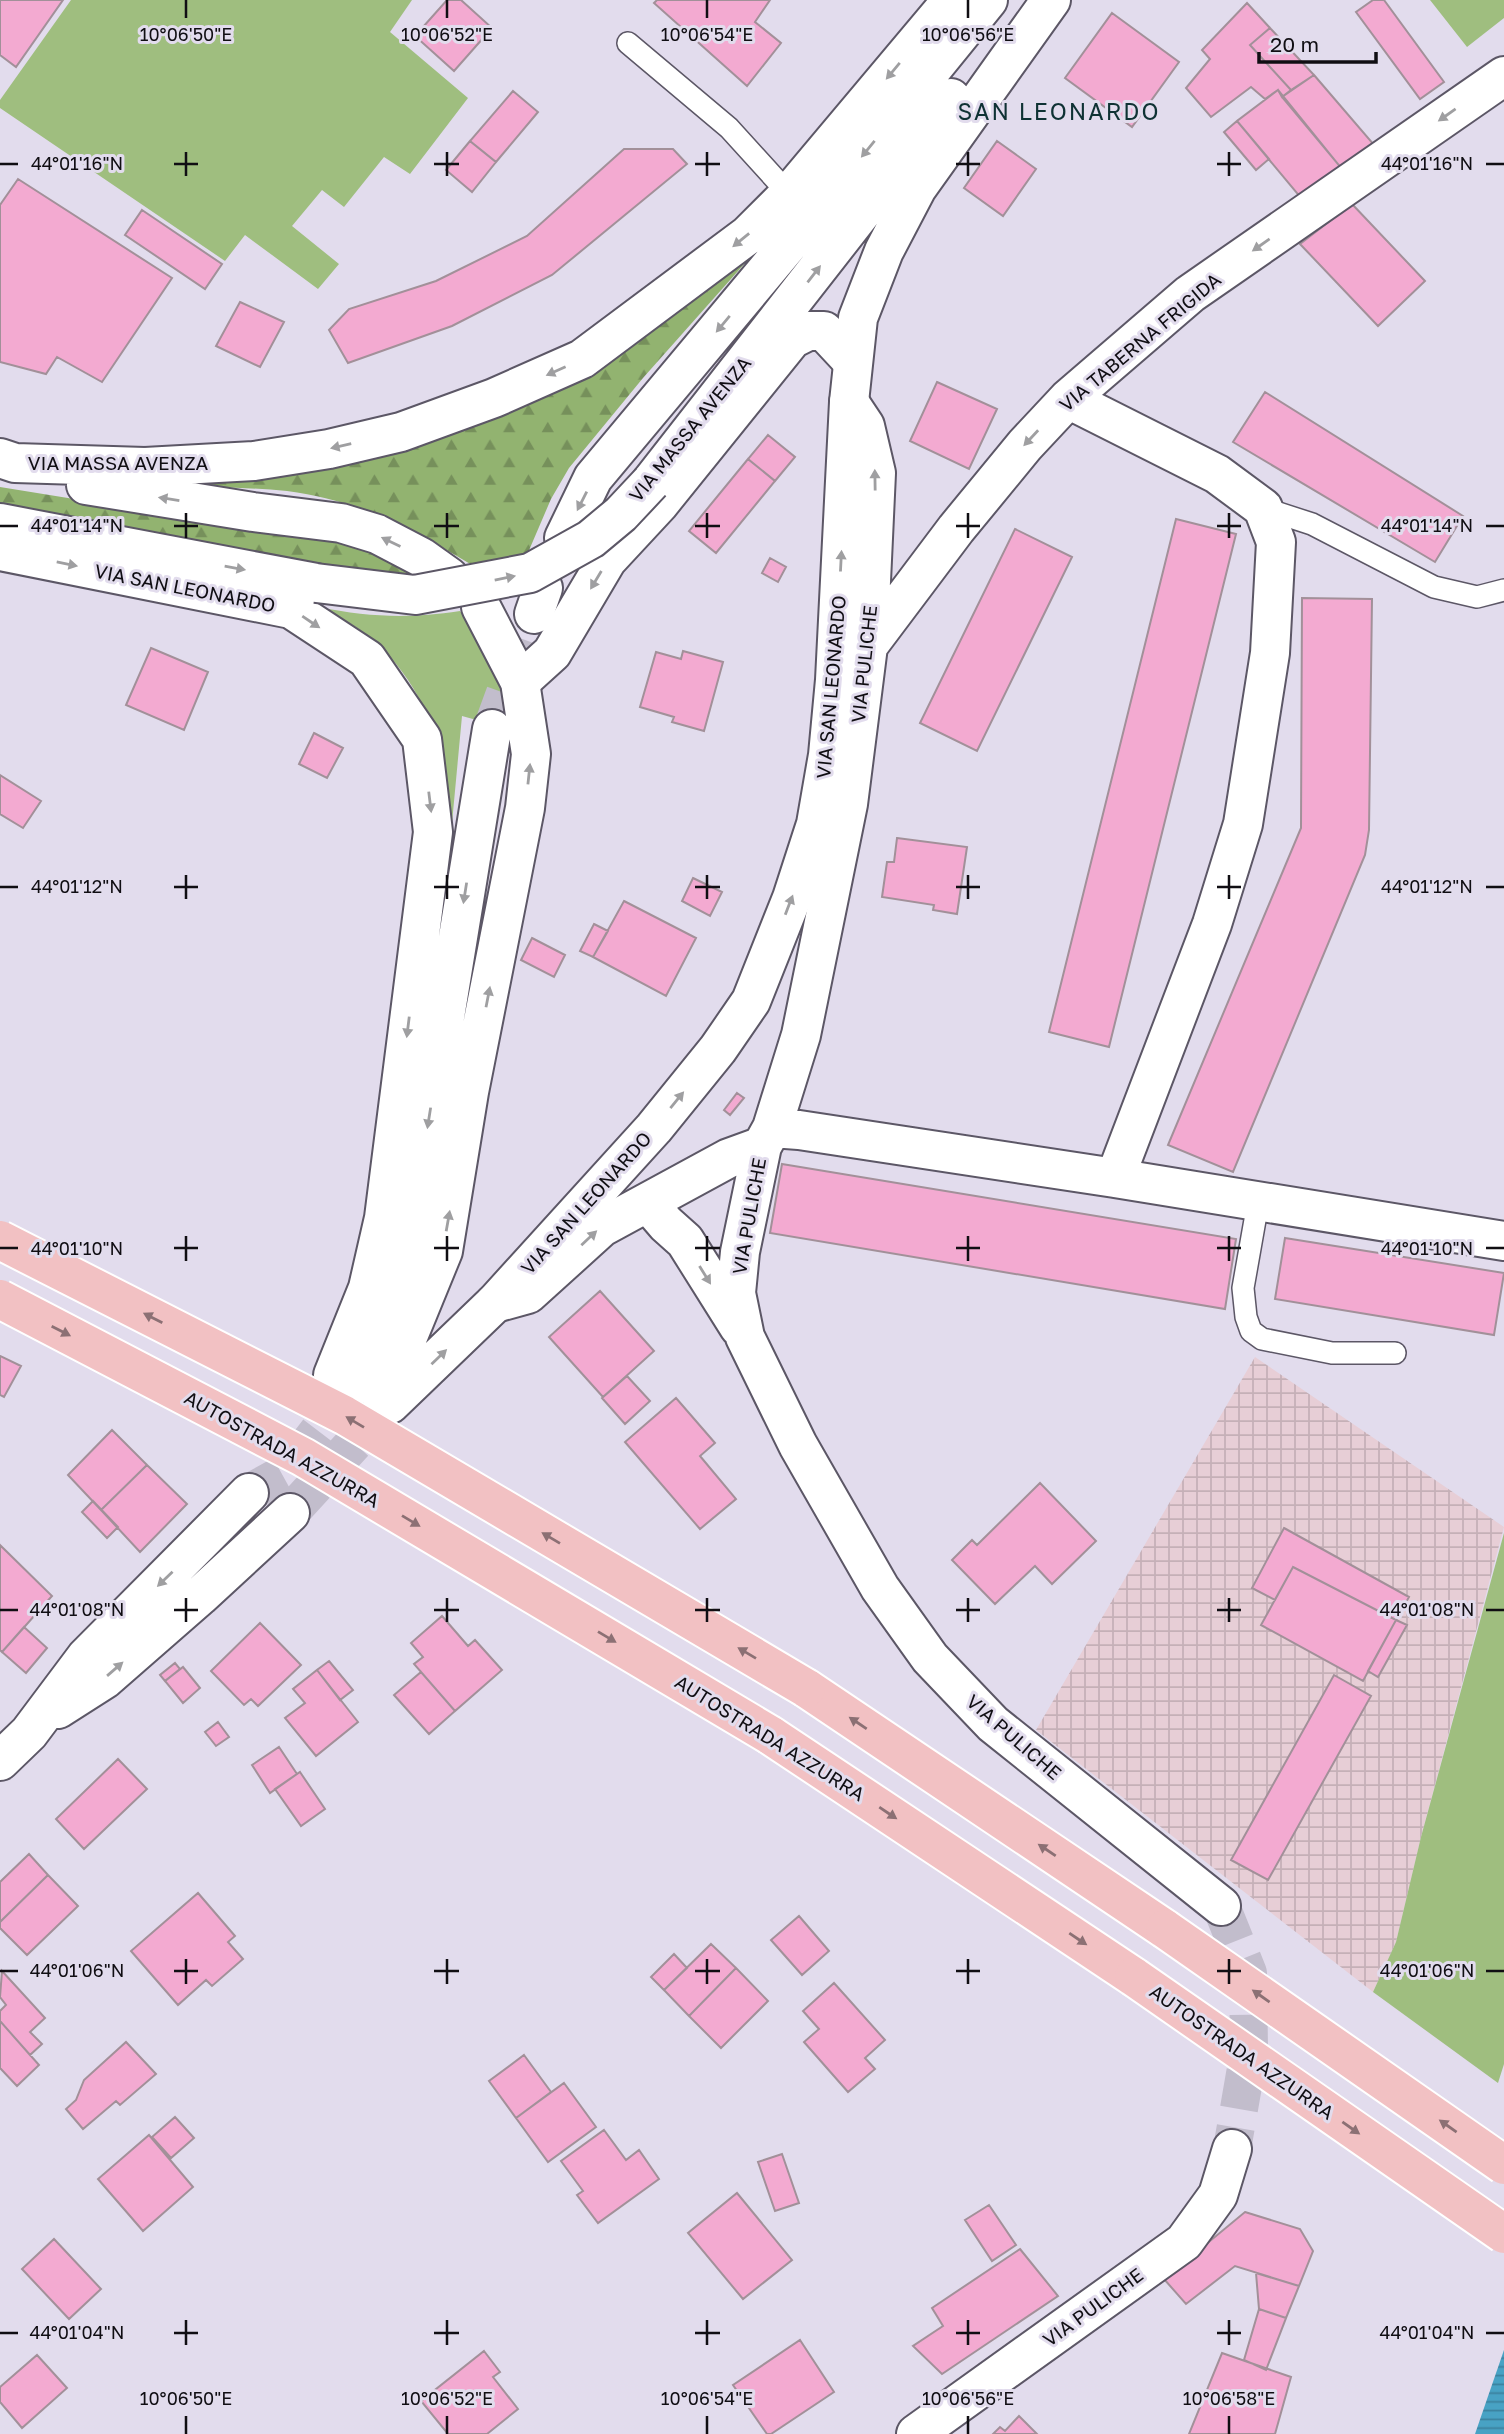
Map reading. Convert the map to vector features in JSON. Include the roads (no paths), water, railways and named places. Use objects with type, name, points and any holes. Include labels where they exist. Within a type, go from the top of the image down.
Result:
[{"type":"highway","points":[[0,1240],[344,1415],[806,1688],[1165,1928],[1504,2165]]},
{"type":"highway","name":"AUTOSTRADA AZZURRA","points":[[0,1299],[303,1457],[770,1735],[1134,1977],[1504,2234]]},
{"type":"main road","name":"VIA MASSA AVENZA","points":[[8,460],[145,467],[254,461],[330,449],[401,432],[494,398],[583,359],[748,234],[789,194],[952,0]]},
{"type":"main road","points":[[564,538],[593,478],[828,197],[988,0]]},
{"type":"main road","name":"VIA MASSA AVENZA","points":[[0,523],[316,583],[415,595],[530,573],[591,539],[621,514],[650,482],[1028,0]]},
{"type":"main road","name":"VIA SAN LEONARDO","points":[[364,1391],[495,1303],[654,1128],[718,1049],[751,1001],[792,898],[816,824],[828,755],[835,680],[849,402],[858,318],[884,251],[917,188],[1051,0]]},
{"type":"main road","name":"VIA TABERNA FRIGIDA","points":[[868,646],[956,529],[1025,445],[1068,399],[1190,294],[1504,76]]},
{"type":"main road","points":[[520,682],[552,653],[607,561],[659,504],[792,339],[808,331],[824,331],[852,361]]},
{"type":"main road","points":[[1068,399],[1217,474],[1263,508],[1276,542],[1270,653],[1242,824],[1212,924],[1115,1178]]},
{"type":"main road","name":"VIA PULICHE","points":[[849,402],[865,426],[876,473],[868,646],[845,818],[801,1035],[767,1137],[740,1252],[736,1293],[745,1336],[798,1445],[880,1588],[930,1658],[993,1724],[1221,1906]]},
{"type":"main road","points":[[8,460],[88,486],[341,523],[377,534],[421,556],[449,577]]},
{"type":"main road","name":"VIA SAN LEONARDO","points":[[0,551],[291,609],[367,659],[422,739],[433,832],[384,1217],[368,1288],[364,1391]]},
{"type":"main road","points":[[364,1391],[443,1251],[469,1092],[525,808],[531,754],[520,682],[481,607]]},
{"type":"main road","points":[[364,1391],[361,1374],[400,1293],[492,729]]},
{"type":"main road","points":[[495,1303],[528,1294],[602,1227],[767,1137],[799,1130],[1504,1241]]},
{"type":"main road","points":[[648,1203],[685,1241],[745,1336]]},
{"type":"main road","points":[[0,1761],[29,1733],[86,1657],[249,1493]]},
{"type":"main road","points":[[38,1721],[105,1679],[290,1513]]},
{"type":"main road","name":"VIA PULICHE","points":[[916,2434],[1184,2242],[1218,2195],[1232,2149]]},
{"type":"lane","points":[[628,43],[729,128],[789,194]]},
{"type":"lane","points":[[1263,508],[1311,524],[1434,587],[1477,597],[1504,590]]},
{"type":"lane","points":[[1258,1203],[1243,1288],[1246,1317],[1251,1331],[1262,1339],[1332,1353],[1395,1353]]},
{"type":"water","points":[[1504,2350],[1504,2434],[1475,2434]]},
{"type":"tunnel","points":[[492,729],[534,614]]},
{"type":"tunnel","points":[[249,1493],[287,1472],[352,1387]]},
{"type":"tunnel","points":[[290,1513],[388,1406]]},
{"type":"tunnel","points":[[1221,1906],[1248,1973],[1249,2051],[1232,2149]]},
{"type":"district","name":"SAN LEONARDO","points":[[1059,112]]}]
